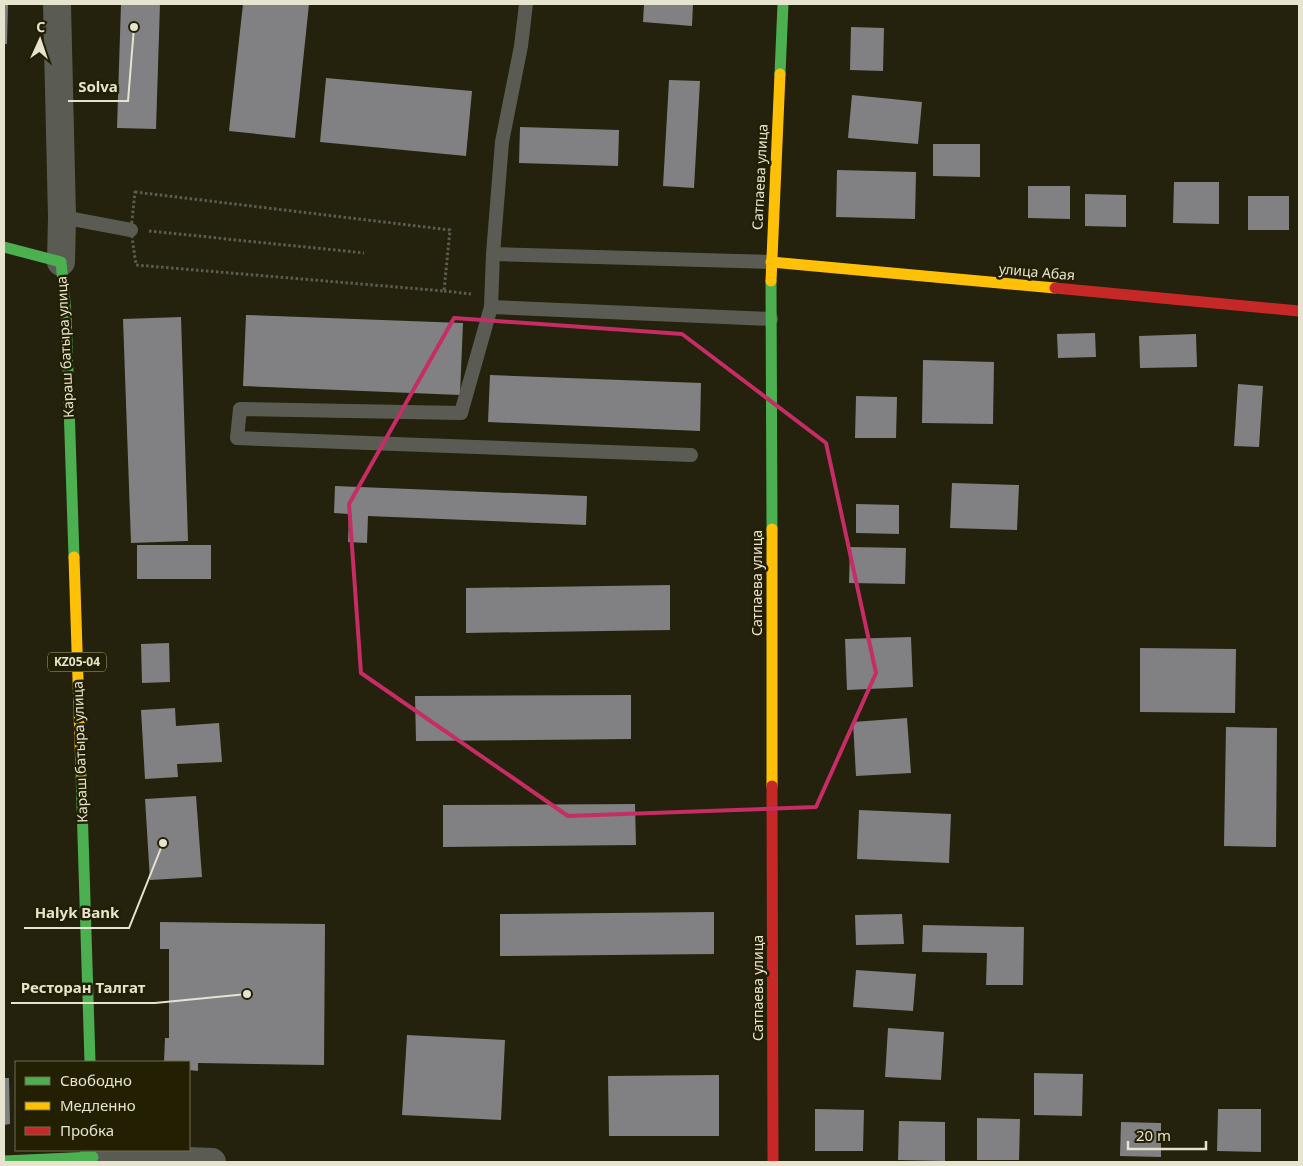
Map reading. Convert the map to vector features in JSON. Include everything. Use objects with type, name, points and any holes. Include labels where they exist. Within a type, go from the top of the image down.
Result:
[{"type":"street","name":"Караш батыра улица","points":[[57,4],[62,217],[61,262],[66,312],[90,1061]]},
{"type":"street","name":"Сатпаева улица","points":[[773,1162],[771,262],[783,4]]},
{"type":"street","name":"Караш батыра улица","points":[[4,247],[61,262]]},
{"type":"street","name":"улица Абая","points":[[771,262],[1299,311]]},
{"type":"street","points":[[4,1161],[93,1156],[212,1162]]},
{"type":"lane","points":[[526,4],[522,46],[502,142],[492,254],[491,302],[461,413],[240,409],[237,438],[691,455]]},
{"type":"lane","points":[[62,217],[131,230]]},
{"type":"lane","points":[[492,254],[771,262]]},
{"type":"lane","points":[[491,302],[771,319]]},
{"type":"path","points":[[444,291],[450,230],[135,192],[131,230],[136,266],[444,291],[491,302]]},
{"type":"path","points":[[131,230],[364,253]]},
{"type":"highlighted area","points":[[454,318],[682,334],[826,443],[876,673],[816,807],[568,816],[361,673],[349,504]]},
{"type":"building","points":[[4,4],[8,4],[7,44],[4,44]]},
{"type":"building","points":[[121,4],[160,4],[156,129],[117,128]]},
{"type":"building","points":[[243,4],[309,4],[295,138],[229,131]]},
{"type":"building","points":[[644,4],[693,4],[692,26],[643,22]]},
{"type":"building","points":[[851,27],[884,28],[883,71],[850,70]]},
{"type":"building","points":[[326,78],[472,91],[466,156],[320,142]]},
{"type":"building","points":[[669,80],[700,81],[694,188],[663,186]]},
{"type":"building","points":[[852,95],[922,102],[918,144],[848,138]]},
{"type":"building","points":[[520,127],[619,130],[618,166],[519,163]]},
{"type":"building","points":[[933,144],[980,144],[980,177],[933,176]]},
{"type":"building","points":[[837,170],[916,172],[915,219],[836,217]]},
{"type":"building","points":[[1174,182],[1219,182],[1219,224],[1173,223]]},
{"type":"building","points":[[1028,186],[1070,186],[1070,219],[1028,218]]},
{"type":"building","points":[[1085,194],[1126,195],[1126,227],[1085,226]]},
{"type":"building","points":[[1248,196],[1289,196],[1289,230],[1248,230]]},
{"type":"building","points":[[246,315],[463,323],[460,395],[243,386]]},
{"type":"building","points":[[181,317],[188,541],[131,543],[123,319]]},
{"type":"building","points":[[1095,333],[1096,357],[1058,358],[1057,334]]},
{"type":"building","points":[[1196,334],[1197,367],[1140,368],[1139,336]]},
{"type":"building","points":[[923,360],[994,362],[993,424],[922,423]]},
{"type":"building","points":[[490,375],[701,383],[700,431],[488,422]]},
{"type":"building","points":[[1238,384],[1263,386],[1259,447],[1234,446]]},
{"type":"building","points":[[856,396],[897,397],[896,438],[855,438]]},
{"type":"building","points":[[952,483],[1019,485],[1017,530],[950,528]]},
{"type":"building","points":[[335,486],[587,496],[586,525],[368,516],[367,543],[348,542],[349,514],[334,513]]},
{"type":"building","points":[[856,504],[899,505],[899,534],[856,533]]},
{"type":"building","points":[[137,545],[211,545],[211,579],[137,579]]},
{"type":"building","points":[[850,547],[906,548],[905,584],[849,583]]},
{"type":"building","points":[[670,585],[670,630],[466,633],[466,588]]},
{"type":"building","points":[[911,637],[913,687],[847,690],[845,639]]},
{"type":"building","points":[[169,643],[170,682],[142,683],[141,644]]},
{"type":"building","points":[[1140,648],[1236,649],[1235,713],[1140,712]]},
{"type":"building","points":[[631,695],[631,739],[416,741],[415,696]]},
{"type":"building","points":[[175,708],[176,726],[219,723],[222,762],[177,764],[178,777],[145,779],[141,710]]},
{"type":"building","points":[[907,718],[911,773],[856,776],[853,722]]},
{"type":"building","points":[[1226,727],[1277,728],[1276,847],[1224,846]]},
{"type":"building","points":[[196,796],[202,877],[150,880],[145,799]]},
{"type":"building","points":[[635,804],[636,845],[443,847],[443,805]]},
{"type":"building","points":[[859,810],[951,814],[949,863],[857,859]]},
{"type":"building","points":[[714,912],[714,954],[500,956],[500,914]]},
{"type":"building","points":[[902,914],[904,944],[856,945],[855,915]]},
{"type":"building","points":[[160,922],[325,924],[324,1065],[198,1063],[198,1071],[190,1070],[190,1061],[164,1061],[165,1038],[169,1038],[169,949],[160,949]]},
{"type":"building","points":[[923,925],[1024,927],[1023,985],[986,985],[987,953],[922,952]]},
{"type":"building","points":[[856,970],[916,974],[913,1011],[853,1007]]},
{"type":"building","points":[[888,1028],[944,1032],[941,1080],[885,1077]]},
{"type":"building","points":[[407,1035],[505,1040],[501,1120],[402,1115]]},
{"type":"building","points":[[1034,1073],[1083,1074],[1082,1116],[1034,1115]]},
{"type":"building","points":[[719,1075],[719,1136],[609,1136],[608,1076]]},
{"type":"building","points":[[4,1078],[9,1078],[10,1124],[4,1125]]},
{"type":"building","points":[[815,1109],[864,1110],[863,1151],[815,1151]]},
{"type":"building","points":[[1218,1109],[1261,1109],[1261,1152],[1217,1151]]},
{"type":"building","points":[[977,1118],[1020,1119],[1019,1160],[977,1160]]},
{"type":"building","points":[[899,1121],[945,1122],[945,1161],[898,1160]]},
{"type":"building","points":[[1121,1122],[1161,1123],[1161,1157],[1120,1156]]},
{"type":"traffic: fast","points":[[780,74],[783,4]]},
{"type":"traffic: fast","points":[[4,247],[61,262],[66,313],[74,557]]},
{"type":"traffic: fast","points":[[771,281],[772,529]]},
{"type":"traffic: fast","points":[[81,772],[90,1061]]},
{"type":"traffic: fast","points":[[4,1161],[93,1157]]},
{"type":"traffic: slow","points":[[771,281],[780,74]]},
{"type":"traffic: slow","points":[[771,262],[1055,288]]},
{"type":"traffic: slow","points":[[772,529],[772,786]]},
{"type":"traffic: slow","points":[[74,557],[81,772]]},
{"type":"traffic: jam","points":[[1055,288],[1299,311]]},
{"type":"traffic: jam","points":[[772,786],[773,1162]]},
{"type":"place","name":"Solva","points":[[134,27]]},
{"type":"place","name":"Halyk Bank","points":[[163,843]]},
{"type":"place","name":"Ресторан Талгат","points":[[247,994]]}]
